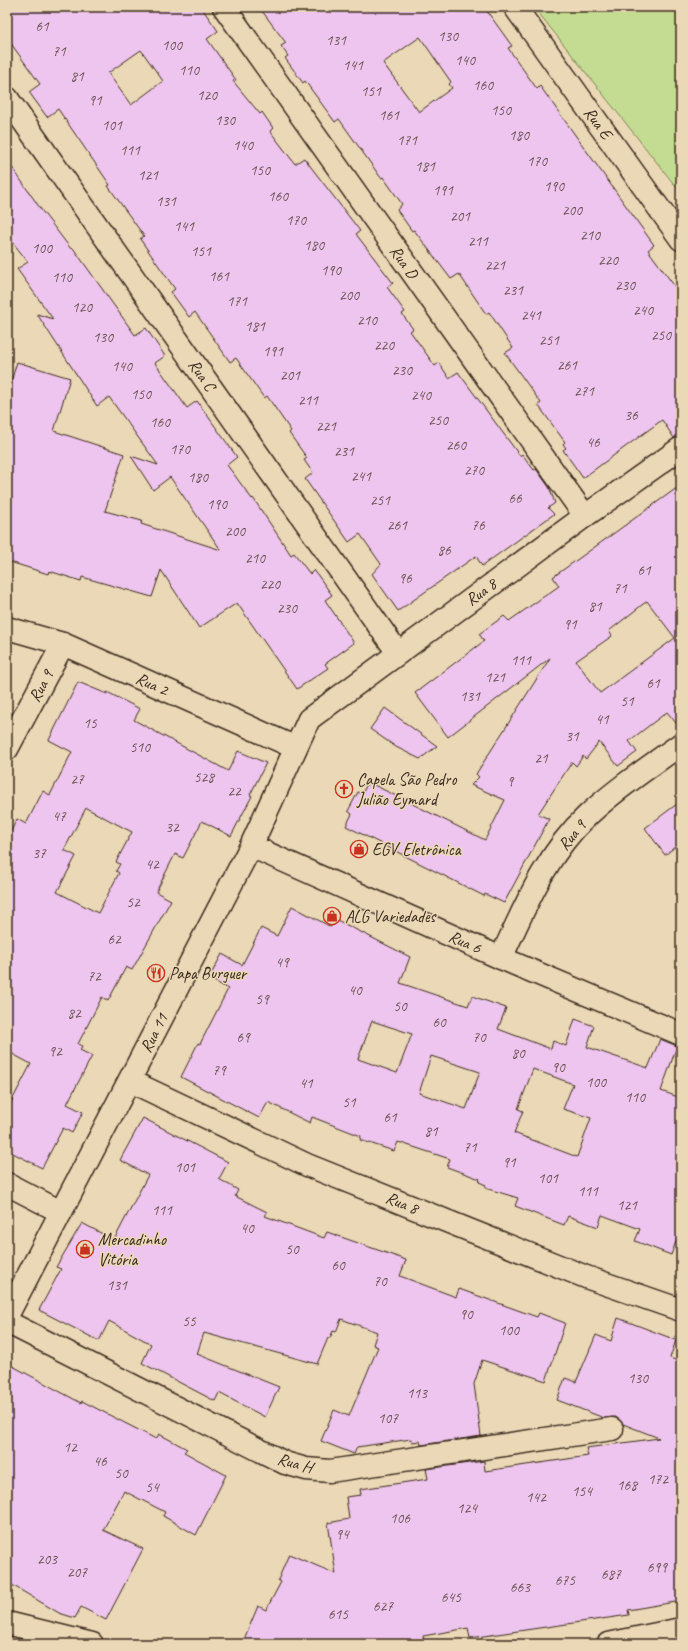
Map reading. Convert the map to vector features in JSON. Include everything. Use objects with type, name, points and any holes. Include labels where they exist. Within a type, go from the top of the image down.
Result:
[{"type":"street","name":"Rua D","points":[[224,7],[585,516]]},
{"type":"street","name":"Rua E","points":[[514,7],[681,239]]},
{"type":"street","name":"Rua C","points":[[7,98],[398,653]]},
{"type":"street","name":"Rua 8","points":[[294,747],[309,718],[585,516],[681,448]]},
{"type":"street","name":"Rua 2","points":[[7,628],[63,644],[294,747]]},
{"type":"street","name":"Rua 9","points":[[7,749],[63,644]]},
{"type":"street","name":"Rua 9","points":[[501,958],[531,893],[559,850],[586,817],[615,791],[681,744]]},
{"type":"street","name":"Rua 11","points":[[7,1316],[251,846],[294,747]]},
{"type":"street","name":"Rua 6","points":[[251,846],[501,958],[681,1034]]},
{"type":"street","name":"Rua 8","points":[[130,1081],[307,1165],[586,1277],[681,1310]]},
{"type":"street","points":[[7,1184],[61,1212]]},
{"type":"street","name":"Rua H","points":[[7,1322],[285,1463],[306,1468],[330,1471],[612,1429]]},
{"type":"street","points":[[7,1623],[92,1644]]},
{"type":"street","points":[[608,1644],[681,1630]]},
{"type":"green space","points":[[534,7],[681,7],[681,193]]},
{"type":"building","points":[[7,7],[201,7],[218,31],[207,39],[236,80],[233,81],[260,114],[262,112],[273,128],[270,131],[295,164],[304,158],[360,231],[356,234],[393,283],[387,287],[405,312],[402,314],[413,329],[410,331],[435,366],[439,363],[449,378],[458,372],[520,456],[522,454],[534,470],[536,469],[549,487],[555,503],[548,508],[554,514],[482,566],[476,556],[398,611],[372,574],[381,564],[360,534],[349,542],[305,479],[313,473],[304,460],[307,458],[289,433],[291,431],[267,396],[264,398],[236,358],[230,362],[195,312],[189,317],[171,292],[175,289],[140,239],[144,236],[108,186],[110,185],[58,109],[47,117],[29,92],[40,84],[7,38]],"holes":[[[141,50],[163,81],[131,105],[108,73]]]},
{"type":"building","points":[[259,7],[484,7],[512,46],[508,48],[537,89],[540,86],[654,245],[648,250],[681,295],[681,436],[674,438],[662,420],[583,478],[563,450],[566,448],[563,444],[565,442],[538,405],[541,403],[505,353],[513,348],[489,312],[486,314],[459,274],[451,279],[414,230],[412,231],[397,210],[402,204],[383,177],[381,178],[339,119],[335,122],[305,81],[303,83],[285,58],[288,56],[281,46],[286,43]],"holes":[[[420,37],[451,82],[449,84],[452,88],[419,112],[383,63]]]},
{"type":"building","points":[[7,160],[42,211],[71,249],[73,248],[135,335],[146,328],[165,356],[155,363],[187,408],[197,401],[237,457],[227,465],[252,499],[253,498],[291,555],[294,553],[310,574],[314,570],[332,595],[325,600],[354,643],[325,664],[328,668],[297,689],[237,603],[199,628],[161,570],[152,597],[82,577],[81,581],[49,571],[48,574],[7,561],[7,395],[17,362],[70,378],[54,431],[124,454],[105,511],[142,521],[141,524],[221,550],[170,477],[153,490],[131,456],[158,465],[109,397],[97,406],[37,314],[53,319],[17,269],[28,262],[7,235]]},
{"type":"building","points":[[681,485],[681,729],[667,712],[629,741],[637,752],[618,766],[599,742],[586,759],[583,756],[576,766],[572,762],[538,814],[549,819],[504,903],[485,894],[484,896],[346,826],[352,814],[348,811],[358,792],[362,794],[368,782],[485,840],[505,800],[471,785],[479,777],[476,774],[550,658],[448,737],[415,693],[484,641],[479,634],[504,616],[509,621],[559,586],[553,577]],"holes":[[[647,601],[675,638],[600,693],[576,661],[612,636],[609,631]]]},
{"type":"building","points":[[78,682],[107,694],[107,692],[140,709],[134,720],[228,771],[238,751],[266,763],[250,795],[252,796],[231,836],[202,821],[183,858],[175,854],[156,892],[171,900],[132,970],[126,967],[108,1001],[102,997],[78,1044],[82,1046],[80,1050],[92,1056],[67,1104],[83,1112],[72,1133],[63,1128],[42,1168],[7,1150],[7,1110],[31,1064],[7,1051],[7,839],[17,819],[26,824],[43,791],[50,795],[72,752],[49,740]],"holes":[[[86,808],[132,832],[116,862],[120,864],[116,871],[119,873],[98,913],[57,892],[76,856],[64,850]]]},
{"type":"building","points":[[385,708],[437,746],[420,759],[396,747],[370,729]]},
{"type":"building","points":[[681,801],[681,842],[665,855],[645,828]]},
{"type":"building","points":[[292,906],[331,927],[335,919],[410,957],[400,983],[468,1006],[472,996],[506,1008],[498,1029],[551,1049],[553,1041],[566,1046],[575,1019],[594,1026],[587,1047],[648,1068],[660,1039],[677,1046],[661,1091],[681,1098],[681,1228],[671,1255],[635,1241],[640,1229],[602,1215],[598,1227],[568,1216],[564,1225],[515,1206],[518,1198],[485,1188],[486,1185],[479,1182],[480,1179],[447,1167],[450,1159],[398,1142],[394,1151],[360,1140],[361,1136],[312,1117],[310,1123],[268,1102],[259,1118],[181,1077],[198,1043],[200,1044],[228,989],[209,978],[222,954],[242,965],[261,928],[277,936]],"holes":[[[372,1021],[412,1034],[397,1073],[358,1059]],[[431,1056],[480,1072],[466,1109],[419,1093]],[[533,1069],[573,1084],[563,1109],[591,1118],[577,1157],[514,1133],[523,1111],[518,1109]]]},
{"type":"building","points":[[143,1118],[228,1162],[219,1179],[238,1190],[235,1196],[267,1212],[265,1216],[324,1238],[327,1232],[406,1260],[400,1276],[456,1297],[459,1289],[537,1317],[539,1313],[565,1323],[546,1381],[482,1360],[474,1384],[481,1436],[421,1445],[420,1441],[412,1442],[411,1439],[357,1447],[354,1454],[321,1441],[334,1410],[349,1416],[378,1347],[373,1345],[377,1332],[341,1319],[336,1332],[333,1331],[330,1338],[328,1338],[317,1364],[204,1333],[197,1354],[279,1387],[265,1417],[219,1393],[215,1401],[142,1363],[151,1344],[109,1321],[99,1341],[39,1310],[61,1269],[56,1267],[82,1223],[114,1240],[148,1175],[120,1160]]},
{"type":"building","points":[[618,1318],[676,1340],[670,1358],[681,1362],[681,1601],[628,1610],[629,1615],[470,1638],[468,1628],[423,1636],[424,1644],[242,1644],[258,1606],[266,1610],[281,1582],[278,1580],[289,1554],[336,1574],[328,1523],[349,1519],[346,1497],[361,1495],[360,1489],[428,1479],[426,1469],[484,1461],[485,1471],[588,1456],[586,1448],[659,1438],[623,1424],[616,1417],[604,1418],[557,1400],[565,1378],[576,1382],[596,1335],[611,1341]]},
{"type":"building","points":[[7,1363],[81,1403],[82,1401],[156,1439],[159,1434],[187,1449],[184,1452],[226,1475],[196,1535],[163,1516],[165,1512],[124,1491],[103,1530],[143,1549],[106,1620],[81,1607],[75,1618],[59,1613],[7,1582]]},
{"type":"place","name":"Capela São Pedro Julião Eymard","points":[[344,789]]},
{"type":"place","name":"EGV Eletrônica","points":[[359,849]]},
{"type":"place","name":"ALG Variedades","points":[[332,916]]},
{"type":"place","name":"Papa Burguer","points":[[156,973]]},
{"type":"place","name":"Mercadinho Vitória","points":[[85,1249]]}]
